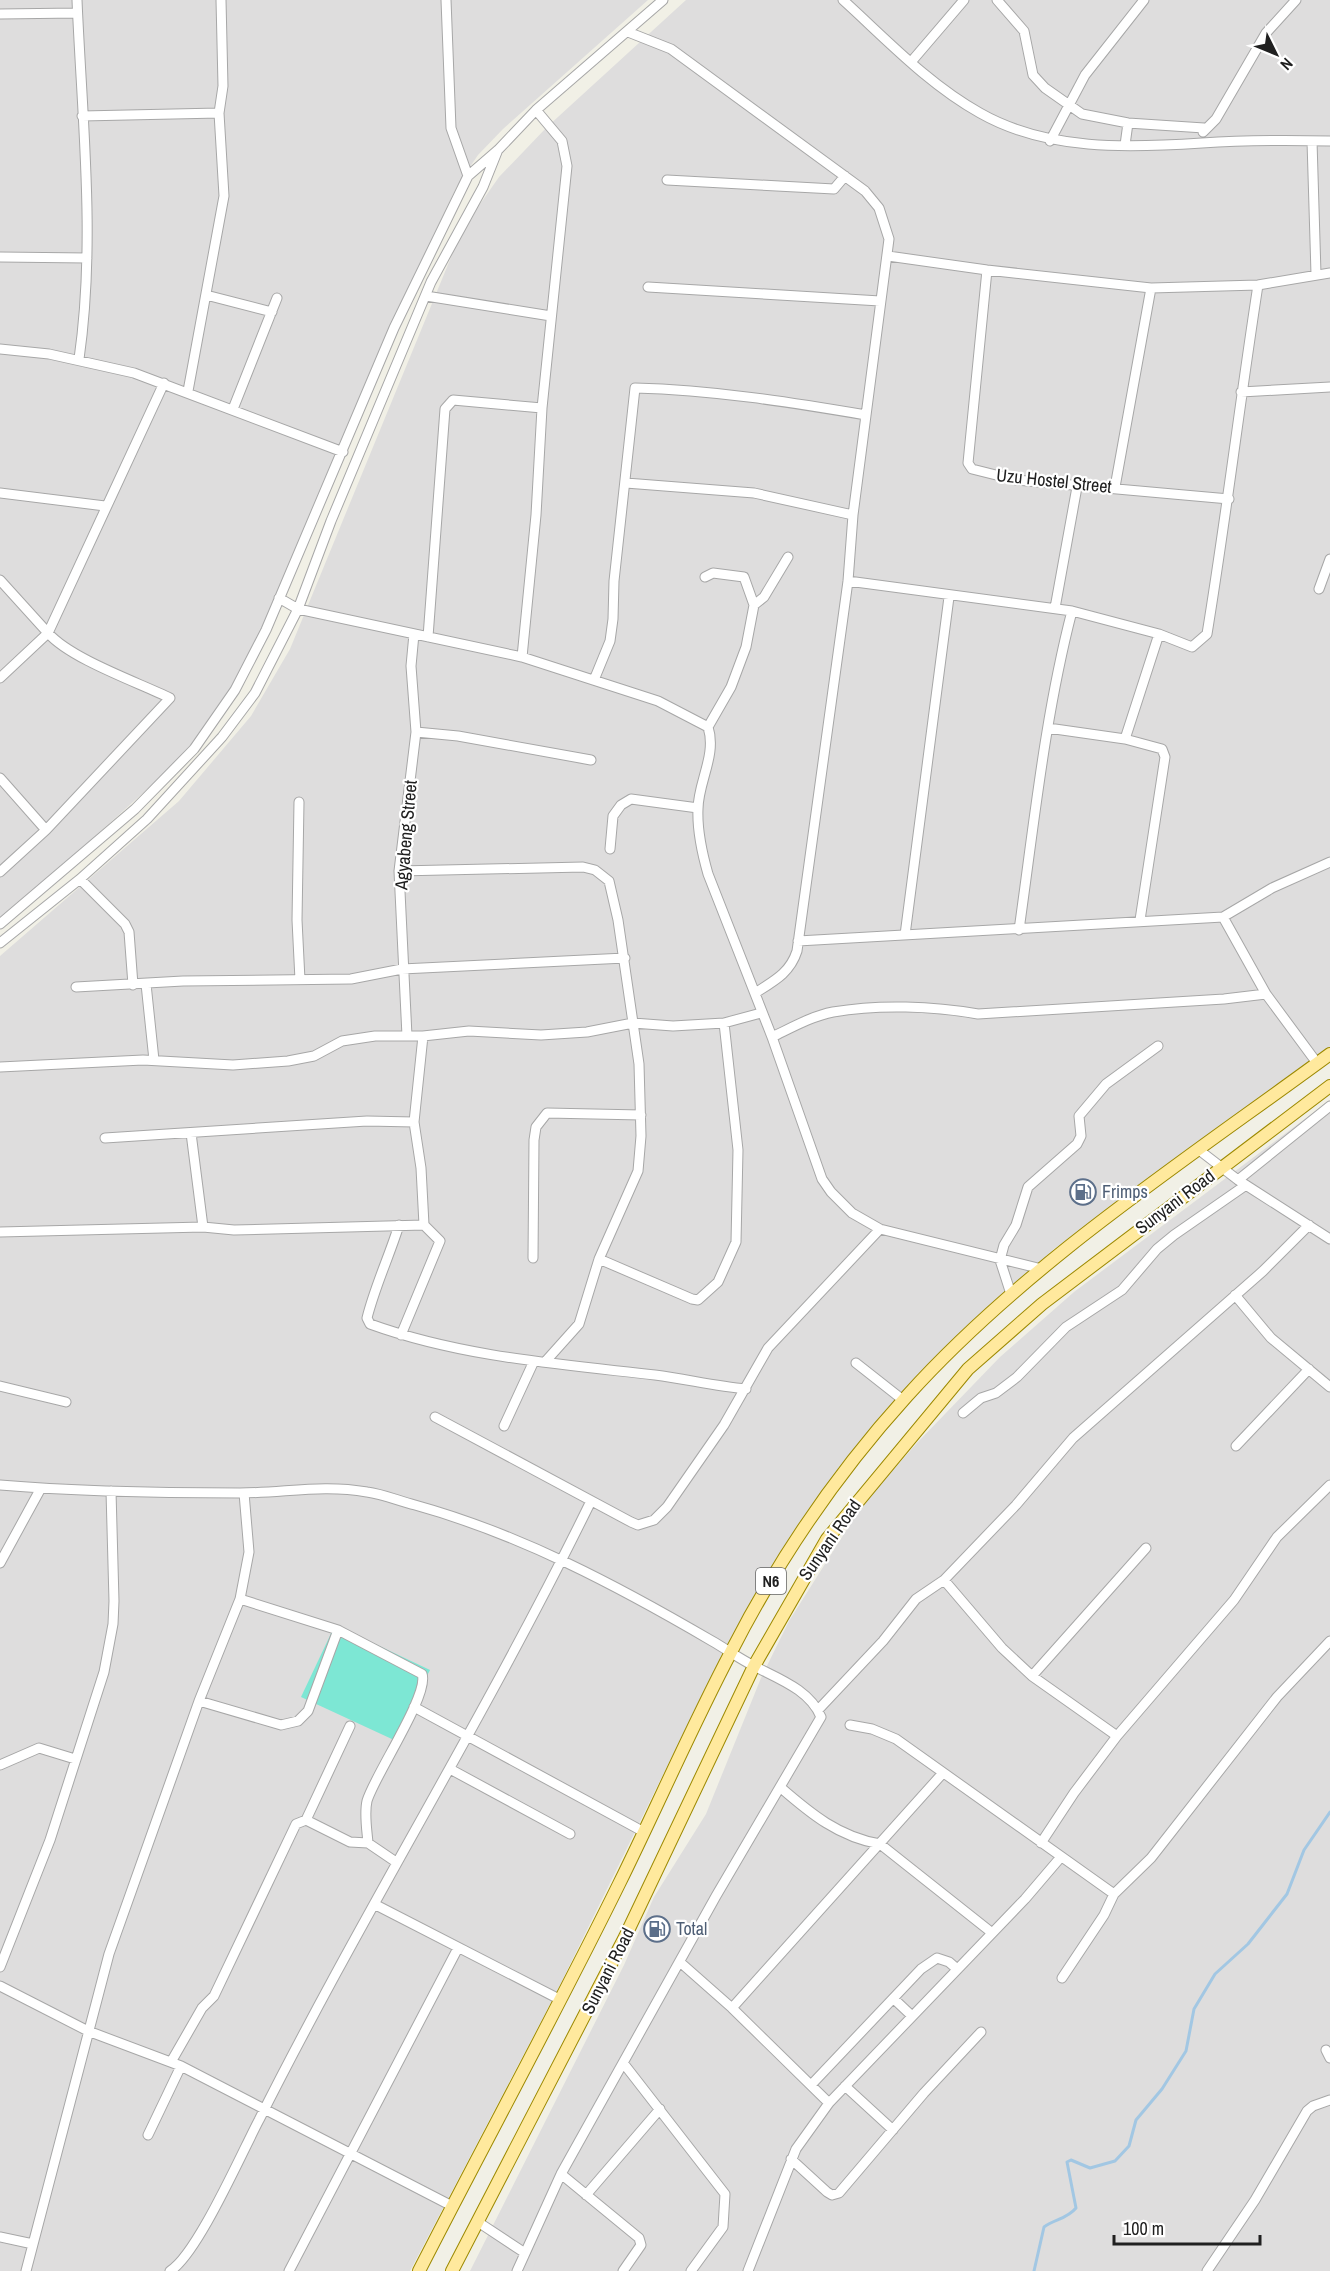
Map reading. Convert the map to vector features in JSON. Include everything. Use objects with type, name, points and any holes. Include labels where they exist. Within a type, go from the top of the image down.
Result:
[{"type":"main road","name":"N6","points":[[419,2271],[644,1832],[731,1652],[785,1557],[832,1488],[903,1400],[935,1365],[1011,1294],[1199,1150],[1330,1054]]},
{"type":"main road","name":"Sunyani Road","points":[[452,2271],[625,1937],[754,1666],[826,1539],[968,1369],[1042,1304],[1330,1086]]},
{"type":"street","points":[[77,0],[87,258],[86,308],[79,360]]},
{"type":"street","points":[[188,391],[224,196],[219,113],[223,86],[221,0]]},
{"type":"street","points":[[446,0],[445,38],[452,128],[468,176]]},
{"type":"street","points":[[0,924],[135,809],[194,749],[248,667],[343,452],[394,328],[468,176],[498,150],[536,110],[663,0]]},
{"type":"street","points":[[843,0],[911,62],[959,101],[981,114],[1050,141],[1178,146],[1202,143],[1330,141]]},
{"type":"street","points":[[911,62],[964,0]]},
{"type":"street","points":[[997,0],[1024,31],[1033,75],[1045,88],[1082,114],[1128,123],[1204,128],[1216,120],[1266,33],[1296,0]]},
{"type":"street","points":[[1050,141],[1084,75],[1144,0]]},
{"type":"street","points":[[0,14],[77,13]]},
{"type":"street","points":[[628,32],[671,49],[845,176],[879,208],[889,240],[853,515],[848,581],[840,623],[798,941],[793,963],[779,979],[755,993]]},
{"type":"street","points":[[522,657],[566,153],[562,141],[536,110]]},
{"type":"street","points":[[82,116],[219,113]]},
{"type":"street","points":[[1125,145],[1128,123]]},
{"type":"street","points":[[1202,143],[1204,128]]},
{"type":"street","points":[[1312,141],[1316,274]]},
{"type":"street","points":[[0,943],[80,879],[147,819],[222,737],[255,693],[298,609],[330,521],[426,296],[446,252],[483,187],[498,150]]},
{"type":"street","points":[[667,180],[834,189],[845,176]]},
{"type":"street","points":[[888,256],[987,270],[1151,288],[1258,285],[1330,273]]},
{"type":"street","points":[[0,257],[87,258]]},
{"type":"street","name":"Uzu Hostel Street","points":[[987,270],[968,463],[977,472],[1016,480],[1077,487],[1115,487],[1229,499]]},
{"type":"street","points":[[848,581],[894,586],[949,597],[1072,611],[1159,634],[1192,647],[1207,634],[1229,499],[1241,392],[1258,285]]},
{"type":"street","points":[[648,287],[880,301]]},
{"type":"street","points":[[1115,487],[1151,288]]},
{"type":"street","points":[[206,295],[272,312]]},
{"type":"street","points":[[426,296],[551,316]]},
{"type":"street","points":[[233,410],[277,298]]},
{"type":"street","points":[[0,349],[79,360],[164,383],[343,452]]},
{"type":"street","points":[[0,678],[48,633],[164,383]]},
{"type":"street","points":[[1241,392],[1330,387]]},
{"type":"street","points":[[594,680],[610,641],[634,388],[675,388],[756,397],[866,415]]},
{"type":"street","points":[[428,637],[445,409],[453,400],[542,408]]},
{"type":"street","points":[[626,483],[754,493],[853,515]]},
{"type":"street","points":[[1055,608],[1077,487]]},
{"type":"street","points":[[0,493],[105,506]]},
{"type":"street","points":[[754,605],[764,597],[788,557]]},
{"type":"street","points":[[1319,589],[1330,559]]},
{"type":"street","points":[[705,577],[713,573],[744,577],[754,605],[746,647],[731,687],[708,727],[710,750],[698,808],[700,846],[708,874],[772,1037],[822,1179],[852,1214],[880,1229],[1042,1269]]},
{"type":"street","points":[[0,580],[48,633],[65,646],[170,698],[46,830],[0,872]]},
{"type":"street","points":[[904,935],[949,597]]},
{"type":"street","points":[[279,598],[298,609],[522,657],[658,702],[708,727]]},
{"type":"street","points":[[1019,930],[1058,666],[1072,611]]},
{"type":"street","name":"Agyabeng Street","points":[[407,1036],[399,871],[416,732],[411,666],[414,634]]},
{"type":"street","points":[[1125,740],[1159,634]]},
{"type":"street","points":[[1048,728],[1125,740],[1162,749],[1165,756],[1140,920]]},
{"type":"street","points":[[416,732],[458,736],[591,760]]},
{"type":"street","points":[[0,778],[46,830]]},
{"type":"street","points":[[610,849],[613,816],[621,805],[631,800],[698,808]]},
{"type":"street","points":[[298,802],[297,920],[300,980]]},
{"type":"street","points":[[798,941],[1223,917],[1272,888],[1330,862]]},
{"type":"street","points":[[399,871],[584,867],[595,870],[609,881],[625,958],[639,1064],[641,1114],[638,1171],[599,1259],[579,1324],[545,1362]]},
{"type":"street","points":[[80,879],[125,924],[129,932],[133,985]]},
{"type":"street","points":[[1223,917],[1266,994],[1317,1064]]},
{"type":"street","points":[[76,987],[351,979],[402,969],[625,958]]},
{"type":"street","points":[[146,984],[154,1060]]},
{"type":"street","points":[[772,1037],[831,1013],[862,1009],[956,1010],[978,1014],[1266,994]]},
{"type":"street","points":[[0,1067],[154,1060],[233,1065],[288,1061],[314,1056],[342,1041],[375,1036],[423,1036],[469,1031],[541,1035],[587,1032],[633,1023],[673,1026],[724,1023],[761,1013]]},
{"type":"street","points":[[599,1259],[692,1299],[698,1300],[718,1282],[736,1242],[738,1210],[738,1150],[724,1023]]},
{"type":"street","points":[[401,1335],[440,1241],[424,1225],[421,1168],[414,1122],[423,1036]]},
{"type":"street","points":[[1011,1294],[1000,1260],[1004,1245],[1017,1225],[1028,1187],[1077,1144],[1081,1136],[1079,1116],[1106,1084],[1158,1046]]},
{"type":"street","points":[[963,1413],[981,1398],[996,1393],[1017,1377],[1066,1327],[1122,1290],[1157,1249],[1242,1183],[1330,1106]]},
{"type":"street","points":[[533,1258],[536,1127],[547,1113],[641,1114]]},
{"type":"street","points":[[105,1138],[367,1121],[414,1122]]},
{"type":"street","points":[[191,1133],[203,1227]]},
{"type":"street","points":[[1199,1150],[1242,1183],[1330,1239]]},
{"type":"street","points":[[399,1225],[386,1269],[374,1289],[367,1318],[370,1324],[440,1346],[545,1362],[697,1380],[722,1387],[746,1389]]},
{"type":"street","points":[[0,1232],[203,1227],[234,1230],[424,1225]]},
{"type":"street","points":[[818,1710],[883,1641],[916,1599],[944,1580],[1016,1505],[1073,1438],[1309,1225]]},
{"type":"street","points":[[435,1417],[638,1525],[654,1520],[704,1455],[746,1389],[768,1348],[880,1229]]},
{"type":"street","points":[[1235,1294],[1271,1338],[1330,1387]]},
{"type":"street","points":[[504,1426],[534,1360]]},
{"type":"street","points":[[856,1363],[903,1400]]},
{"type":"street","points":[[1236,1446],[1309,1369]]},
{"type":"street","points":[[0,1386],[66,1402]]},
{"type":"street","points":[[0,1485],[111,1491],[244,1493],[317,1487],[368,1492],[456,1516],[560,1560],[645,1602],[784,1681],[818,1710],[821,1718],[561,2174],[517,2271]]},
{"type":"street","points":[[1041,1843],[1074,1792],[1117,1736],[1234,1600],[1277,1537],[1330,1485]]},
{"type":"street","points":[[0,1563],[41,1488]]},
{"type":"street","points":[[0,1967],[50,1840],[104,1672],[113,1624],[111,1491]]},
{"type":"street","points":[[26,2271],[109,1954],[199,1701],[240,1599],[249,1552],[244,1493]]},
{"type":"street","points":[[170,2271],[182,2261],[215,2205],[299,2040],[396,1862],[469,1735],[591,1501]]},
{"type":"street","points":[[1032,1676],[1146,1548]]},
{"type":"street","points":[[944,1580],[1002,1648],[1032,1676],[1117,1736]]},
{"type":"street","points":[[240,1599],[338,1630],[422,1674],[424,1683],[414,1707],[368,1798],[366,1811],[368,1843]]},
{"type":"street","points":[[199,1701],[281,1725],[298,1720],[308,1711],[338,1630]]},
{"type":"street","points":[[1062,1978],[1104,1915],[1114,1894],[1151,1858],[1276,1697],[1330,1641]]},
{"type":"street","points":[[414,1707],[644,1832]]},
{"type":"street","points":[[850,1725],[872,1728],[896,1739],[1060,1858],[1114,1894]]},
{"type":"street","points":[[171,2062],[202,2008],[214,1996],[296,1824],[306,1820],[350,1726]]},
{"type":"street","points":[[0,1765],[39,1748],[75,1759]]},
{"type":"street","points":[[450,1769],[570,1834]]},
{"type":"street","points":[[732,2008],[942,1774]]},
{"type":"street","points":[[780,1787],[813,1816],[840,1833],[859,1841],[880,1844],[991,1932]]},
{"type":"street","points":[[306,1820],[350,1842],[368,1843],[396,1862]]},
{"type":"street","points":[[748,2271],[791,2159],[829,2103],[957,1970],[1060,1858]]},
{"type":"street","points":[[374,1904],[559,1999]]},
{"type":"street","points":[[289,2271],[352,2155],[458,1948]]},
{"type":"street","points":[[811,2085],[921,1969],[937,1958],[949,1962],[957,1970]]},
{"type":"street","points":[[681,1964],[732,2008],[829,2103]]},
{"type":"street","points":[[0,1986],[88,2031],[181,2066],[452,2206]]},
{"type":"street","points":[[894,1999],[912,2016]]},
{"type":"street","points":[[791,2159],[827,2192],[832,2195],[839,2193],[981,2032]]},
{"type":"street","points":[[624,2064],[720,2185],[727,2200],[723,2227],[691,2271]]},
{"type":"street","points":[[148,2135],[181,2066]]},
{"type":"street","points":[[845,2086],[894,2130]]},
{"type":"street","points":[[1207,2271],[1255,2200],[1306,2112],[1313,2106],[1330,2100]]},
{"type":"street","points":[[586,2196],[660,2109]]},
{"type":"street","points":[[561,2174],[640,2241],[623,2271]]},
{"type":"street","points":[[478,2222],[525,2253]]},
{"type":"street","points":[[0,2237],[33,2244]]},
{"type":"shaded area","points":[[0,0],[648,0],[503,129],[478,155],[457,186],[387,334],[259,635],[229,694],[211,720],[175,764],[60,868],[0,918]]},
{"type":"shaded area","points":[[686,0],[1330,0],[1330,1049],[1226,1121],[1054,1249],[930,1363],[873,1429],[802,1519],[743,1617],[700,1699],[557,1991],[410,2271],[0,2271],[0,956],[179,801],[251,716],[290,649],[454,250],[478,207],[499,177],[547,127]]},
{"type":"shaded area","points":[[1330,1100],[1330,2271],[470,2271],[624,1965],[654,1897],[706,1814],[761,1678],[789,1621],[861,1507],[916,1444],[1000,1357],[1074,1292]]},
{"type":"shaded area","points":[[335,1625],[430,1670],[394,1740],[301,1697]]},
{"type":"waterway","points":[[1034,2271],[1044,2227],[1076,2208],[1067,2162],[1071,2160],[1090,2168],[1115,2161],[1129,2146],[1136,2120],[1162,2089],[1186,2051],[1194,2009],[1215,1974],[1248,1944],[1287,1894],[1304,1850],[1330,1812]]},
{"type":"place","name":"Frimps","points":[[1083,1192]]},
{"type":"place","name":"Total","points":[[657,1929]]}]
